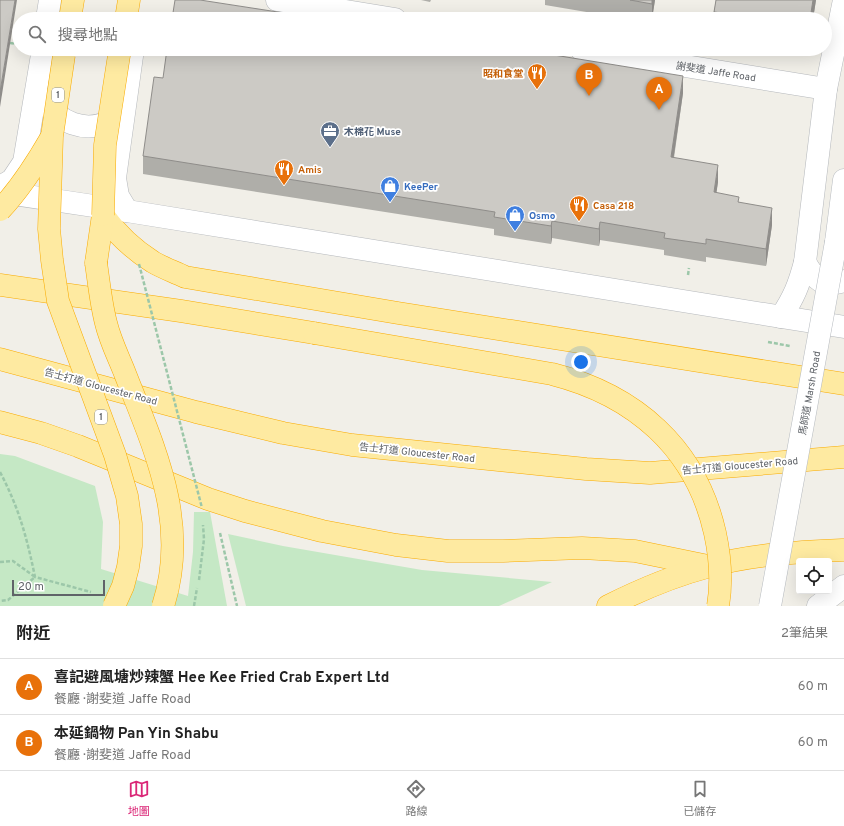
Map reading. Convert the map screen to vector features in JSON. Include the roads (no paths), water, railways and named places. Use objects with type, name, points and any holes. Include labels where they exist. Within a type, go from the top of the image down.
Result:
[{"type":"highway","points":[[71,12],[73,0]]},
{"type":"highway","points":[[127,12],[129,0]]},
{"type":"highway","name":"1","points":[[64,56],[52,136],[49,229],[58,301],[115,454],[127,496],[131,524],[131,546],[123,586],[114,606]]},
{"type":"highway","points":[[119,56],[105,145],[103,215],[96,263],[106,323],[157,456],[169,503],[173,553],[170,586],[164,606]]},
{"type":"highway","points":[[0,210],[10,200],[34,167],[52,136]]},
{"type":"highway","points":[[103,215],[113,228],[144,255],[154,262],[185,277],[398,313],[844,384]]},
{"type":"highway","points":[[0,284],[180,311],[552,374],[574,379],[594,387],[634,410],[653,425],[684,459],[695,478],[706,501],[718,545],[720,573],[718,606]]},
{"type":"highway","name":"告士打道 Gloucester Road","points":[[0,359],[196,412],[283,433],[352,445],[586,469],[650,472],[844,457]]},
{"type":"highway","points":[[0,422],[41,433],[78,446],[208,499],[245,511],[322,531],[396,545],[448,551],[503,551],[582,548],[635,551],[708,566]]},
{"type":"highway","points":[[608,606],[649,586],[708,566],[803,551],[844,550]]},
{"type":"street","points":[[48,12],[50,0]]},
{"type":"street","points":[[138,12],[140,0]]},
{"type":"street","points":[[277,0],[352,12]]},
{"type":"street","points":[[781,317],[800,285],[805,262],[826,89],[844,0]]},
{"type":"street","points":[[0,187],[12,180],[24,162],[42,56]]},
{"type":"street","points":[[127,211],[118,196],[115,178],[132,56]]},
{"type":"street","name":"謝斐道 Jaffe Road","points":[[624,56],[826,89]]},
{"type":"street","points":[[37,88],[50,108],[63,120],[78,126],[94,126],[109,121],[123,112]]},
{"type":"street","name":"馬師道 Marsh Road","points":[[770,606],[836,242],[844,180]]},
{"type":"street","points":[[0,192],[127,211],[844,327]]},
{"type":"street","points":[[805,262],[812,274],[821,282],[834,284],[844,281]]},
{"type":"street","points":[[818,606],[844,586]]},
{"type":"place","name":"昭和食堂","points":[[537,90]]},
{"type":"place","name":"本延鍋物 Pan Yin Shabu","points":[[589,96]]},
{"type":"place","name":"喜記避風塘炒辣蟹 Hee Kee Fried Crab Expert Ltd","points":[[659,110]]},
{"type":"place","name":"木棉花 Muse","points":[[330,148]]},
{"type":"place","name":"Amis","points":[[284,186]]},
{"type":"place","name":"KeePer","points":[[390,203]]},
{"type":"place","name":"Casa 218","points":[[579,222]]},
{"type":"place","name":"Osmo","points":[[515,232]]}]
